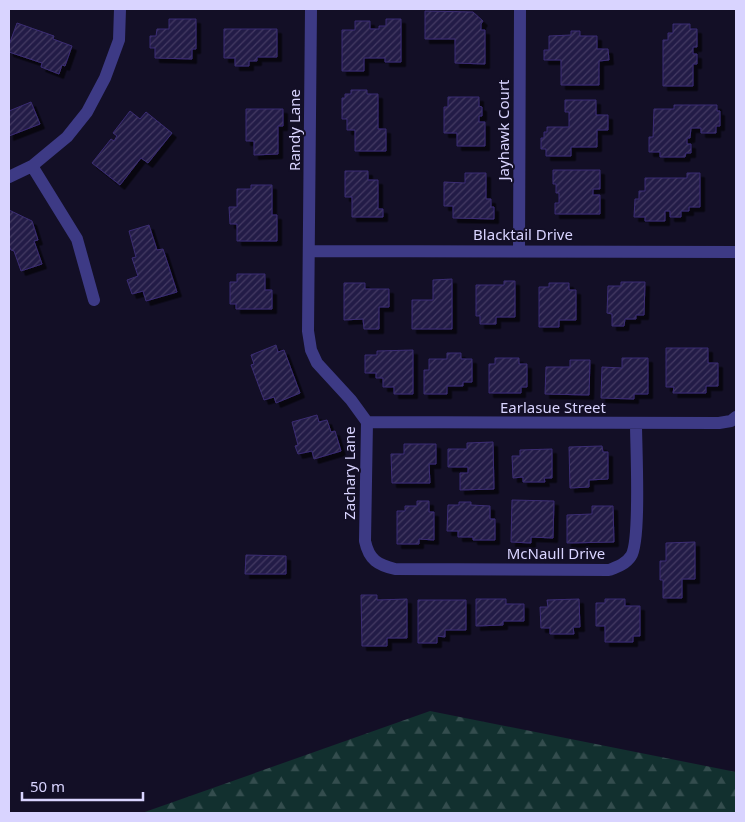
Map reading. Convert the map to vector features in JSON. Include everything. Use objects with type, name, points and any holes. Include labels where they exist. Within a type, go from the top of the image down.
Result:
[{"type":"street","points":[[9,177],[32,166],[68,137],[88,112],[106,78],[119,40],[120,9]]},
{"type":"street","name":"Randy Lane","points":[[310,251],[311,9]]},
{"type":"street","name":"Jayhawk Court","points":[[519,250],[520,9]]},
{"type":"street","points":[[32,166],[77,239],[94,300]]},
{"type":"street","name":"Blacktail Drive","points":[[310,251],[736,252]]},
{"type":"street","name":"Zachary Lane","points":[[310,251],[308,332],[311,350],[317,363],[352,400],[367,422],[365,541],[367,553],[376,562]]},
{"type":"street","name":"Earlasue Street","points":[[367,422],[719,423],[731,421],[736,417]]},
{"type":"street","name":"McNaull Drive","points":[[376,562],[384,567],[395,569],[609,570],[622,566],[632,556],[637,535],[636,424]]},
{"type":"green space","points":[[430,711],[736,772],[736,813],[142,813]]},
{"type":"building","points":[[425,11],[473,12],[483,21],[481,30],[485,30],[485,64],[455,63],[455,39],[425,39]]},
{"type":"building","points":[[169,19],[196,19],[196,49],[192,49],[192,59],[155,58],[155,48],[150,48],[150,36],[156,36],[157,29],[169,29]]},
{"type":"building","points":[[386,19],[401,19],[401,62],[385,62],[385,58],[364,58],[364,71],[342,71],[342,30],[355,30],[355,21],[370,21],[370,29],[379,29],[379,26],[386,26]]},
{"type":"building","points":[[17,23],[54,36],[53,39],[72,46],[65,66],[62,65],[59,74],[41,67],[42,63],[9,52],[9,45]]},
{"type":"building","points":[[673,24],[690,24],[690,29],[697,29],[697,47],[693,47],[693,54],[697,54],[697,64],[693,64],[693,86],[663,86],[663,40],[668,40],[668,33],[673,33]]},
{"type":"building","points":[[224,29],[277,29],[277,57],[257,57],[257,61],[249,61],[249,66],[235,66],[235,58],[224,58]]},
{"type":"building","points":[[571,31],[580,31],[580,36],[597,36],[597,49],[608,49],[609,60],[599,61],[599,85],[561,85],[561,60],[544,60],[544,50],[549,50],[549,36],[571,35]]},
{"type":"building","points":[[351,90],[367,90],[367,94],[378,94],[378,129],[386,129],[386,151],[355,151],[355,130],[347,130],[347,119],[342,119],[342,98],[345,98],[345,94],[351,94]]},
{"type":"building","points":[[448,97],[479,97],[482,116],[479,116],[479,122],[485,122],[485,146],[457,146],[457,133],[444,133],[444,107],[448,107]]},
{"type":"building","points":[[565,100],[596,100],[596,115],[608,115],[608,130],[597,130],[597,147],[571,147],[571,156],[546,156],[546,149],[541,149],[541,138],[544,138],[544,132],[547,132],[547,127],[569,127],[569,112],[565,112]]},
{"type":"building","points":[[31,102],[40,124],[9,136],[9,111]]},
{"type":"building","points":[[674,105],[717,105],[717,111],[720,111],[720,126],[716,126],[716,133],[701,133],[701,128],[691,128],[687,144],[691,144],[691,153],[686,153],[685,157],[660,157],[660,152],[649,152],[649,137],[653,137],[654,109],[674,109]]},
{"type":"building","points":[[246,109],[283,109],[283,126],[278,126],[278,154],[254,155],[254,141],[246,141]]},
{"type":"building","points":[[130,111],[140,119],[146,112],[172,133],[148,163],[141,158],[120,185],[92,163],[111,139],[114,141],[117,136],[113,133]]},
{"type":"building","points":[[553,170],[600,170],[600,189],[593,189],[593,195],[600,195],[600,214],[555,214],[555,203],[559,203],[559,193],[556,193],[556,184],[553,184]]},
{"type":"building","points":[[345,171],[368,171],[368,180],[378,180],[378,209],[383,209],[383,217],[352,217],[352,197],[345,197]]},
{"type":"building","points":[[465,173],[486,173],[486,199],[491,199],[491,207],[494,207],[494,219],[453,218],[453,206],[444,206],[444,182],[465,183]]},
{"type":"building","points":[[687,173],[700,173],[700,207],[689,207],[689,211],[681,211],[681,217],[670,217],[670,211],[665,211],[665,221],[645,221],[645,217],[634,217],[635,199],[639,199],[639,191],[645,191],[645,178],[687,178]]},
{"type":"building","points":[[251,185],[272,185],[272,215],[277,215],[277,241],[237,241],[237,224],[230,224],[229,207],[237,207],[237,189],[251,189]]},
{"type":"building","points":[[9,210],[32,221],[38,240],[34,241],[42,264],[21,271],[14,251],[9,246]]},
{"type":"building","points":[[149,225],[157,250],[163,249],[177,292],[146,301],[143,291],[132,294],[127,280],[138,276],[132,258],[136,257],[129,231]]},
{"type":"building","points":[[237,274],[265,274],[265,290],[272,290],[272,309],[236,309],[236,304],[230,304],[230,282],[237,282]]},
{"type":"building","points":[[452,279],[452,329],[412,329],[412,300],[433,300],[433,280]]},
{"type":"building","points":[[504,281],[515,281],[515,317],[496,317],[496,324],[480,324],[480,316],[476,316],[476,285],[504,285]]},
{"type":"building","points":[[621,282],[645,282],[644,315],[636,315],[636,319],[625,319],[624,326],[612,326],[612,314],[607,313],[608,286],[621,286]]},
{"type":"building","points":[[344,283],[365,283],[365,289],[389,289],[389,307],[379,307],[379,329],[364,329],[363,319],[344,320]]},
{"type":"building","points":[[549,283],[569,283],[569,290],[576,290],[576,320],[559,320],[559,327],[539,327],[539,287],[549,287]]},
{"type":"building","points":[[276,345],[278,352],[284,350],[300,393],[276,403],[274,397],[264,400],[251,365],[254,364],[251,355]]},
{"type":"building","points":[[666,348],[708,348],[708,363],[718,363],[718,386],[706,386],[706,393],[673,393],[674,387],[666,387]]},
{"type":"building","points":[[413,350],[413,394],[394,394],[394,387],[383,387],[383,378],[376,378],[376,373],[365,373],[365,355],[377,355],[377,351]]},
{"type":"building","points":[[447,353],[461,353],[461,359],[472,359],[472,382],[463,382],[463,386],[447,386],[447,394],[424,394],[424,370],[429,370],[429,359],[447,359]]},
{"type":"building","points":[[495,358],[519,358],[519,364],[527,364],[527,387],[521,387],[521,393],[489,393],[489,364],[495,364]]},
{"type":"building","points":[[622,358],[648,358],[648,394],[634,394],[634,399],[601,398],[602,367],[622,368]]},
{"type":"building","points":[[570,360],[590,360],[589,395],[545,394],[546,367],[570,367]]},
{"type":"building","points":[[317,415],[319,422],[327,420],[331,432],[335,431],[341,451],[314,459],[312,451],[298,454],[295,446],[298,445],[292,422]]},
{"type":"building","points":[[493,442],[494,489],[460,490],[460,473],[468,473],[468,467],[448,467],[448,449],[467,449],[467,443]]},
{"type":"building","points":[[404,444],[436,444],[436,464],[429,464],[430,483],[392,483],[391,454],[404,454]]},
{"type":"building","points":[[602,446],[603,452],[608,452],[608,479],[589,480],[589,487],[570,488],[569,447]]},
{"type":"building","points":[[552,449],[552,478],[544,478],[545,482],[523,482],[523,477],[513,478],[512,456],[520,456],[520,450]]},
{"type":"building","points":[[512,500],[554,501],[553,538],[531,537],[531,543],[511,542]]},
{"type":"building","points":[[417,501],[429,501],[429,512],[434,512],[434,540],[419,539],[419,544],[397,544],[397,511],[405,511],[405,506],[417,506]]},
{"type":"building","points":[[459,502],[471,502],[471,505],[490,506],[490,519],[495,519],[495,540],[473,540],[473,537],[458,537],[458,531],[447,531],[448,505],[459,505]]},
{"type":"building","points":[[592,506],[613,506],[614,542],[567,543],[567,515],[592,514]]},
{"type":"building","points":[[695,542],[695,579],[682,579],[682,598],[663,598],[663,580],[660,580],[660,561],[666,561],[666,543]]},
{"type":"building","points":[[246,555],[286,556],[286,574],[245,574]]},
{"type":"building","points":[[361,595],[377,595],[377,600],[407,599],[407,638],[387,638],[387,646],[362,646]]},
{"type":"building","points":[[476,599],[506,599],[506,604],[524,604],[524,621],[503,621],[503,625],[476,626]]},
{"type":"building","points":[[579,599],[580,627],[573,627],[574,634],[550,634],[550,628],[541,628],[540,607],[548,607],[547,600]]},
{"type":"building","points":[[605,599],[625,599],[625,606],[640,606],[640,636],[633,636],[633,642],[605,642],[605,626],[596,626],[596,603],[605,603]]},
{"type":"building","points":[[418,600],[466,600],[466,630],[445,630],[445,637],[437,636],[437,643],[418,643]]}]
